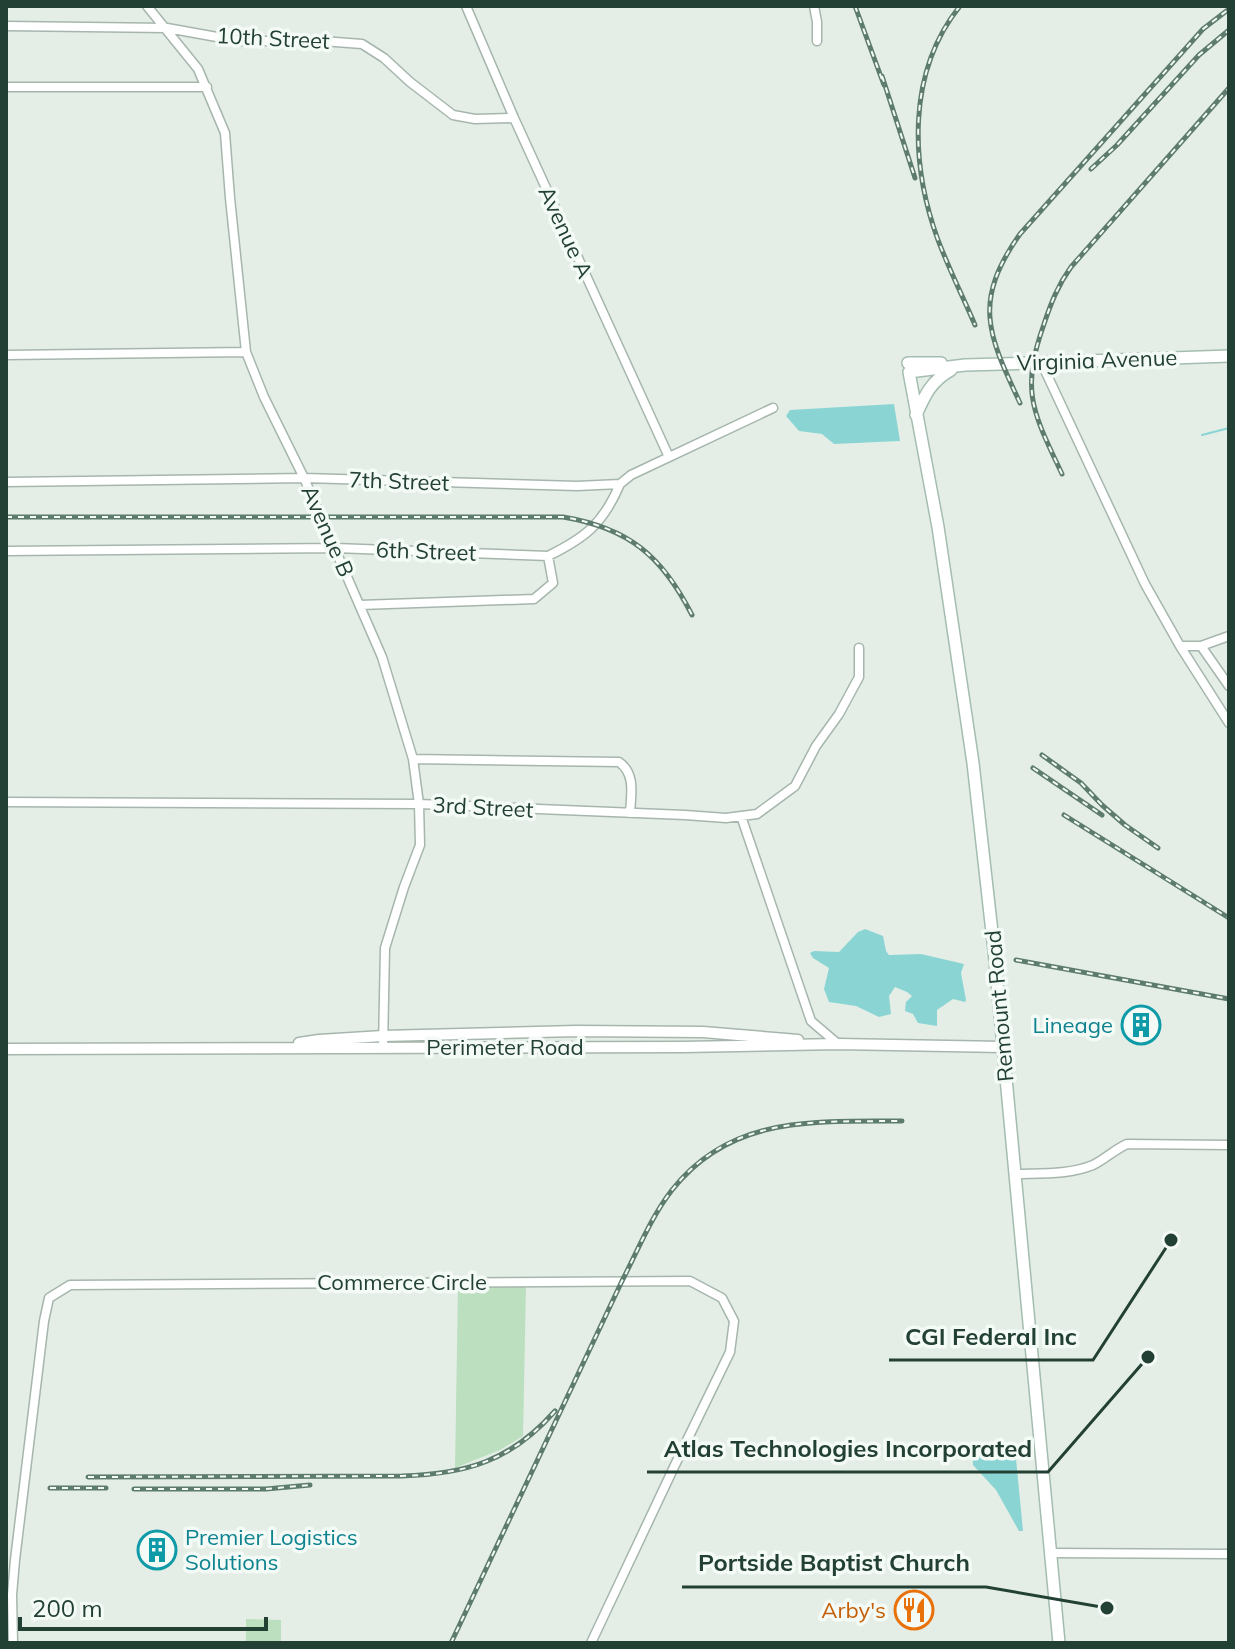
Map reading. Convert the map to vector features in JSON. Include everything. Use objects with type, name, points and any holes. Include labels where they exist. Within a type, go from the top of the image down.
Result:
[{"type":"main road","name":"Virginia Avenue","points":[[908,368],[1229,356]]},
{"type":"main road","points":[[916,416],[939,377],[961,367]]},
{"type":"main road","name":"Remount Road","points":[[908,368],[938,527],[973,763],[994,950],[1059,1643]]},
{"type":"street","name":"Avenue B","points":[[147,6],[198,69],[225,133],[246,352],[382,657],[413,759],[420,845],[385,948],[383,1042]]},
{"type":"street","name":"Avenue A","points":[[466,6],[669,457]]},
{"type":"street","points":[[814,6],[817,41]]},
{"type":"street","name":"10th Street","points":[[6,26],[167,28],[239,41],[362,44],[384,58],[453,115],[475,119],[514,118]]},
{"type":"street","points":[[6,87],[207,87]]},
{"type":"street","points":[[6,355],[246,352]]},
{"type":"street","points":[[1041,362],[1145,584],[1229,723]]},
{"type":"street","name":"7th Street","points":[[6,482],[304,478],[577,486],[620,484],[631,475],[773,408]]},
{"type":"street","points":[[360,605],[534,599],[553,583],[548,556],[575,543],[597,524],[612,504],[620,484]]},
{"type":"street","name":"6th Street","points":[[6,551],[335,548],[548,556]]},
{"type":"street","points":[[1180,646],[1201,646],[1229,636]]},
{"type":"street","points":[[1201,646],[1229,686]]},
{"type":"street","name":"3rd Street","points":[[6,802],[419,804],[726,818],[757,814],[795,786],[859,677],[859,648]]},
{"type":"street","points":[[413,759],[619,762],[627,768],[632,784],[630,813]]},
{"type":"street","points":[[741,816],[811,1021],[838,1044]]},
{"type":"street","points":[[6,1049],[274,1048],[319,1040],[383,1042],[546,1031],[745,1034],[825,1045]]},
{"type":"street","points":[[631,1032],[633,1047]]},
{"type":"street","name":"Perimeter Road","points":[[383,1042],[633,1047],[838,1044],[1003,1047]]},
{"type":"street","points":[[1014,1174],[1076,1171],[1127,1144],[1229,1145]]},
{"type":"street","name":"Commerce Circle","points":[[13,1643],[15,1560],[44,1321],[49,1298],[70,1285],[690,1281],[722,1298],[734,1321],[730,1352],[591,1643]]},
{"type":"street","points":[[1051,1553],[1229,1554]]},
{"type":"green space","points":[[458,1286],[526,1286],[523,1436],[500,1450],[455,1468]]},
{"type":"green space","points":[[246,1619],[281,1620],[281,1643],[246,1643]]},
{"type":"water","points":[[894,404],[900,441],[834,444],[822,434],[799,431],[786,416],[790,410]]},
{"type":"water","points":[[865,929],[883,936],[889,955],[921,954],[964,964],[961,973],[965,1002],[953,999],[937,1010],[937,1026],[918,1023],[913,1014],[905,1011],[906,1002],[912,996],[895,987],[889,996],[891,1014],[879,1017],[856,1006],[829,1002],[824,989],[829,968],[810,953],[839,952]]},
{"type":"water","points":[[1006,1444],[1015,1448],[1023,1531],[1019,1531],[996,1490],[973,1465],[972,1446]]},
{"type":"waterway","points":[[1202,435],[1229,428]]},
{"type":"railway","points":[[855,6],[884,85]]},
{"type":"railway","points":[[960,6],[930,60],[922,89],[919,150],[922,180],[938,240],[975,325]]},
{"type":"railway","points":[[1020,403],[1000,357],[990,318],[990,299],[1005,258],[1020,234],[1203,29],[1229,9]]},
{"type":"railway","points":[[1091,169],[1199,55],[1229,30]]},
{"type":"railway","points":[[882,76],[915,178]]},
{"type":"railway","points":[[1062,474],[1037,417],[1032,385],[1037,347],[1055,294],[1071,267],[1229,88]]},
{"type":"railway","points":[[6,517],[563,517],[607,529],[641,548],[668,576],[692,615]]},
{"type":"railway","points":[[1042,755],[1081,783],[1125,825],[1158,848]]},
{"type":"railway","points":[[1033,768],[1102,815]]},
{"type":"railway","points":[[1064,815],[1229,918]]},
{"type":"railway","points":[[1016,960],[1229,999]]},
{"type":"railway","points":[[451,1643],[622,1281],[651,1222],[672,1190],[696,1165],[721,1147],[748,1135],[807,1123],[902,1121]]},
{"type":"railway","points":[[88,1477],[402,1476],[447,1472],[486,1462],[504,1453],[522,1442],[555,1411]]},
{"type":"railway","points":[[134,1489],[266,1489],[310,1485]]},
{"type":"railway","points":[[50,1488],[106,1488]]},
{"type":"place","name":"Lineage","points":[[1141,1025]]},
{"type":"place","name":"CGI Federal Inc","points":[[1171,1240]]},
{"type":"place","name":"Atlas Technologies Incorporated","points":[[1148,1357]]},
{"type":"place","name":"Premier Logistics Solutions","points":[[157,1550]]},
{"type":"place","name":"Portside Baptist Church","points":[[1107,1608]]},
{"type":"place","name":"Arby's","points":[[914,1610]]}]
